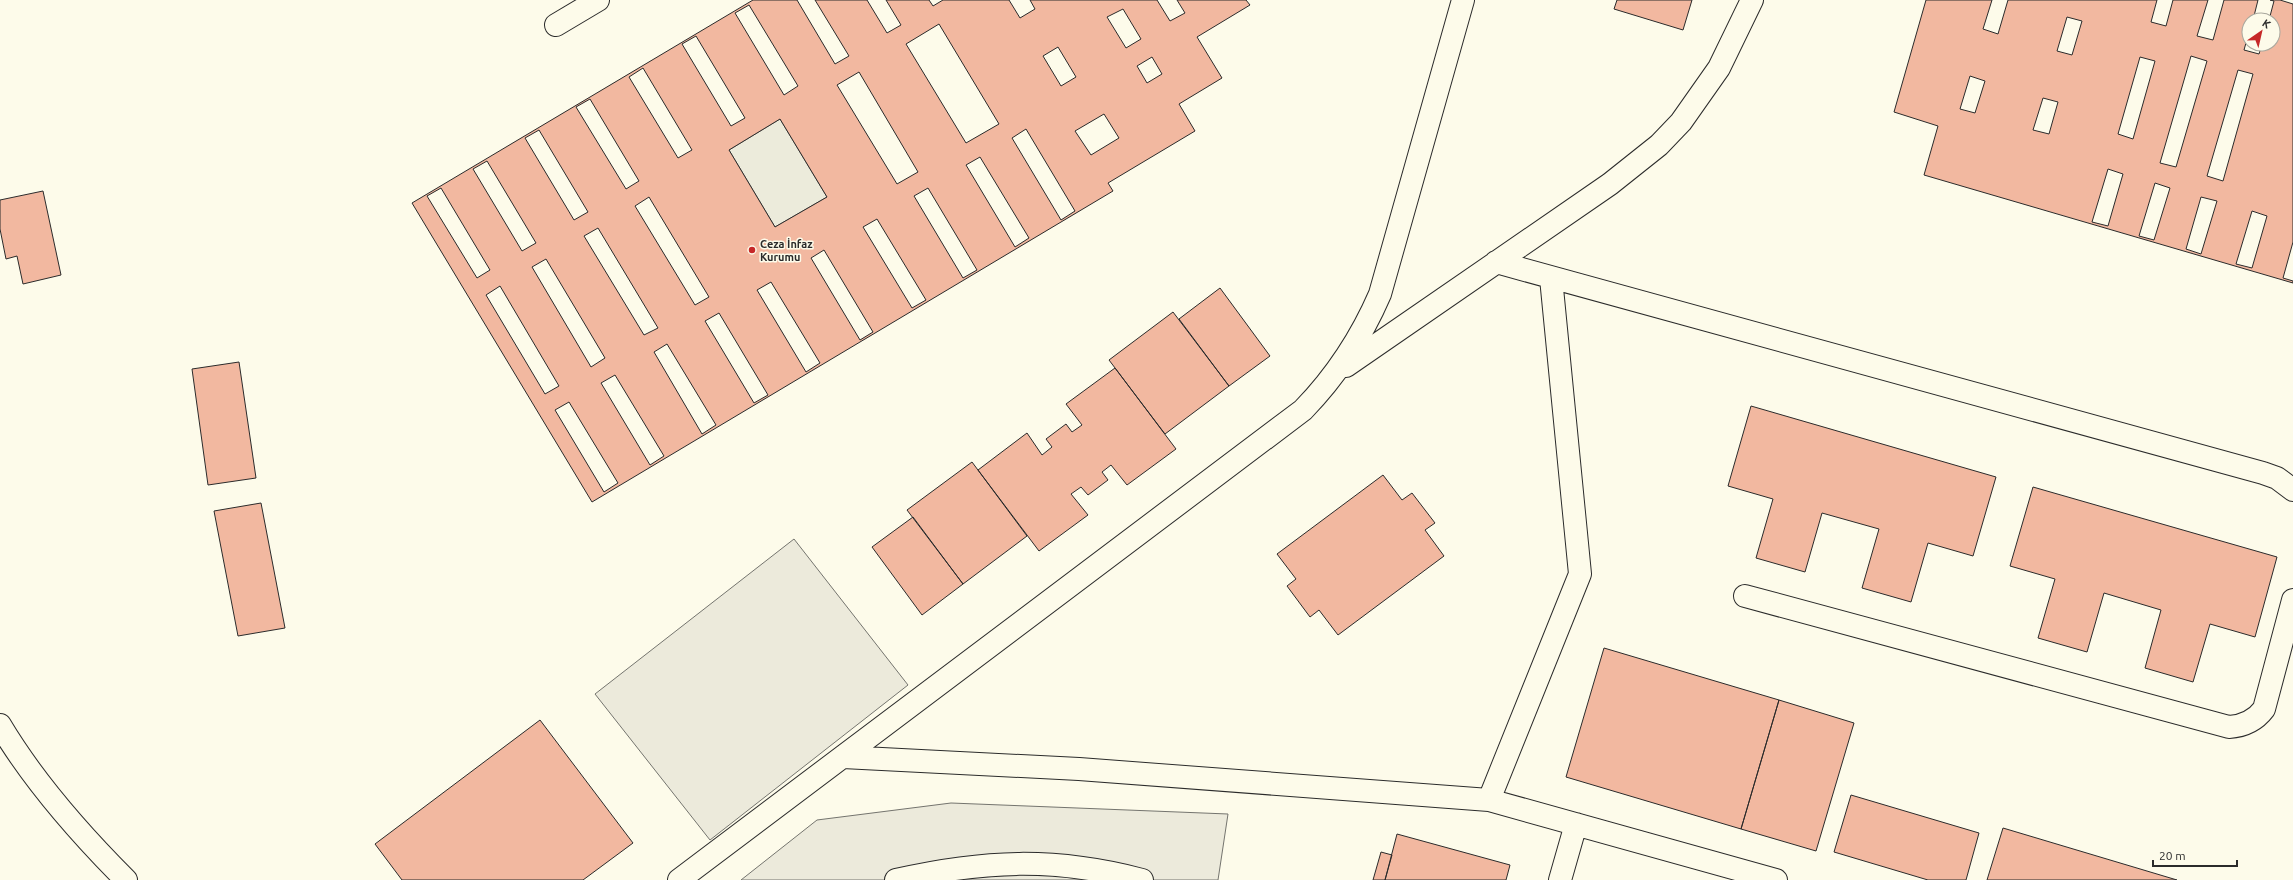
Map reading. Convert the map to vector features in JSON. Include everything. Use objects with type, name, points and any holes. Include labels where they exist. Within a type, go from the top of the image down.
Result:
[{"type":"street","points":[[556,25],[598,0]]},
{"type":"street","points":[[679,880],[1303,410],[1337,372],[1367,323],[1380,294],[1463,0]]},
{"type":"street","points":[[1337,372],[1622,175],[1660,145],[1681,122],[1722,63],[1752,0]]},
{"type":"street","points":[[1496,262],[2264,473],[2277,478],[2293,490]]},
{"type":"street","points":[[1489,800],[1580,574],[1551,278]]},
{"type":"street","points":[[1746,596],[2229,727],[2252,721],[2264,709],[2293,600]]},
{"type":"street","points":[[0,725],[34,776],[70,821],[126,880]]},
{"type":"street","points":[[843,757],[1087,770],[1489,800],[1776,880]]},
{"type":"street","points":[[1560,880],[1576,824]]},
{"type":"street","points":[[896,880],[974,866],[1038,862],[1076,866],[1142,880]]},
{"type":"shaded area","points":[[780,119],[827,197],[775,227],[729,150]]},
{"type":"shaded area","points":[[794,539],[908,685],[710,840],[595,694]]},
{"type":"shaded area","points":[[951,803],[1228,814],[1218,880],[741,880],[817,820]]},
{"type":"building","name":"Ceza İnfaz Kurumu","points":[[753,0],[797,0],[835,64],[849,56],[815,0],[867,0],[887,33],[901,25],[886,0],[929,0],[933,6],[943,0],[1009,0],[1020,18],[1035,9],[1030,0],[1157,0],[1170,21],[1185,13],[1177,0],[1246,0],[1250,5],[1197,37],[1222,78],[1179,104],[1195,131],[1108,183],[1113,191],[592,502],[412,203]],"holes":[[[749,5],[798,86],[784,95],[735,13]],[[1123,9],[1141,39],[1126,48],[1107,17]],[[939,24],[999,124],[966,143],[906,44]],[[696,36],[745,118],[731,126],[682,44]],[[1058,47],[1076,77],[1061,86],[1043,56]],[[1152,57],[1162,74],[1147,83],[1137,66]],[[643,68],[692,150],[678,158],[629,77]],[[859,72],[918,172],[897,184],[837,85]],[[590,99],[639,181],[626,189],[576,107]],[[1104,114],[1119,138],[1091,155],[1075,131]],[[780,119],[827,197],[775,227],[729,150]],[[1026,129],[1075,211],[1061,220],[1012,138]],[[539,130],[588,212],[574,220],[525,138]],[[980,157],[1029,238],[1015,247],[966,165]],[[487,161],[536,243],[522,251],[473,169]],[[441,188],[490,270],[477,278],[427,196]],[[928,188],[977,270],[963,278],[914,196]],[[649,197],[709,297],[695,305],[635,206]],[[877,219],[926,300],[912,308],[863,227]],[[598,228],[658,328],[644,335],[584,236]],[[824,250],[873,332],[860,340],[811,258]],[[546,259],[605,358],[591,367],[532,267]],[[771,282],[820,363],[806,372],[757,290]],[[500,286],[559,386],[545,394],[486,295]],[[719,313],[768,395],[754,403],[705,321]],[[667,344],[716,425],[702,434],[654,352]],[[615,375],[664,456],[650,465],[601,383]],[[569,402],[618,483],[604,492],[555,410]]]},
{"type":"building","points":[[1617,0],[1692,0],[1683,30],[1614,9]]},
{"type":"building","points":[[1926,0],[1992,0],[1983,29],[1998,34],[2008,0],[2157,0],[2151,22],[2166,26],[2173,0],[2208,0],[2197,36],[2213,40],[2224,0],[2258,0],[2255,12],[2241,12],[2241,52],[2259,54],[2260,52],[2281,52],[2281,12],[2271,12],[2274,1],[2270,0],[2280,0],[2293,4],[2293,242],[2283,278],[2293,281],[2293,283],[1924,175],[1938,126],[1894,112]],"holes":[[[2067,17],[2082,21],[2072,55],[2057,51]],[[2191,56],[2207,61],[2176,167],[2160,163]],[[2140,57],[2155,61],[2133,139],[2118,134]],[[2238,70],[2253,74],[2223,181],[2207,176]],[[1970,76],[1985,81],[1975,113],[1960,109]],[[2043,98],[2058,102],[2049,134],[2033,130]],[[2108,169],[2123,174],[2108,226],[2092,222]],[[2155,183],[2170,188],[2154,240],[2139,236]],[[2201,197],[2217,201],[2201,254],[2186,249]],[[2252,211],[2267,216],[2252,268],[2236,264]]]},
{"type":"building","points":[[43,191],[61,275],[23,284],[17,256],[6,259],[0,229],[0,200]]},
{"type":"building","points":[[1220,288],[1270,356],[1229,386],[1179,319]]},
{"type":"building","points":[[1173,312],[1229,386],[1165,434],[1109,360]]},
{"type":"building","points":[[239,362],[256,478],[208,485],[192,369]]},
{"type":"building","points":[[1115,368],[1176,449],[1127,485],[1111,465],[1102,472],[1108,480],[1088,495],[1081,487],[1071,494],[1088,515],[1039,551],[978,470],[1027,433],[1042,455],[1052,447],[1046,439],[1066,424],[1072,432],[1082,425],[1066,404]]},
{"type":"building","points":[[1751,406],[1996,477],[1973,556],[1928,543],[1911,602],[1862,588],[1879,529],[1822,513],[1805,572],[1756,558],[1773,499],[1728,486]]},
{"type":"building","points":[[972,462],[1027,536],[963,584],[907,510]]},
{"type":"building","points":[[1383,475],[1402,500],[1412,493],[1435,523],[1425,530],[1444,556],[1338,635],[1319,610],[1310,617],[1287,586],[1296,579],[1277,554]]},
{"type":"building","points":[[2033,487],[2277,557],[2255,637],[2210,624],[2193,682],[2145,668],[2161,610],[2104,593],[2087,652],[2038,638],[2055,579],[2010,566]]},
{"type":"building","points":[[261,503],[285,628],[238,636],[214,511]]},
{"type":"building","points":[[913,517],[963,584],[922,615],[872,547]]},
{"type":"building","points":[[1604,648],[1779,700],[1741,829],[1566,777]]},
{"type":"building","points":[[1779,700],[1854,723],[1816,851],[1741,829]]},
{"type":"building","points":[[540,720],[633,843],[583,880],[402,880],[375,844]]},
{"type":"building","points":[[1851,795],[1979,833],[1966,880],[1928,880],[1834,852]]},
{"type":"building","points":[[2003,828],[2177,880],[1987,880]]},
{"type":"building","points":[[1397,834],[1510,865],[1506,880],[1385,880]]},
{"type":"building","points":[[1381,852],[1392,855],[1385,880],[1373,880]]},
{"type":"place","name":"Ceza İnfaz Kurumu","points":[[752,250]]}]
